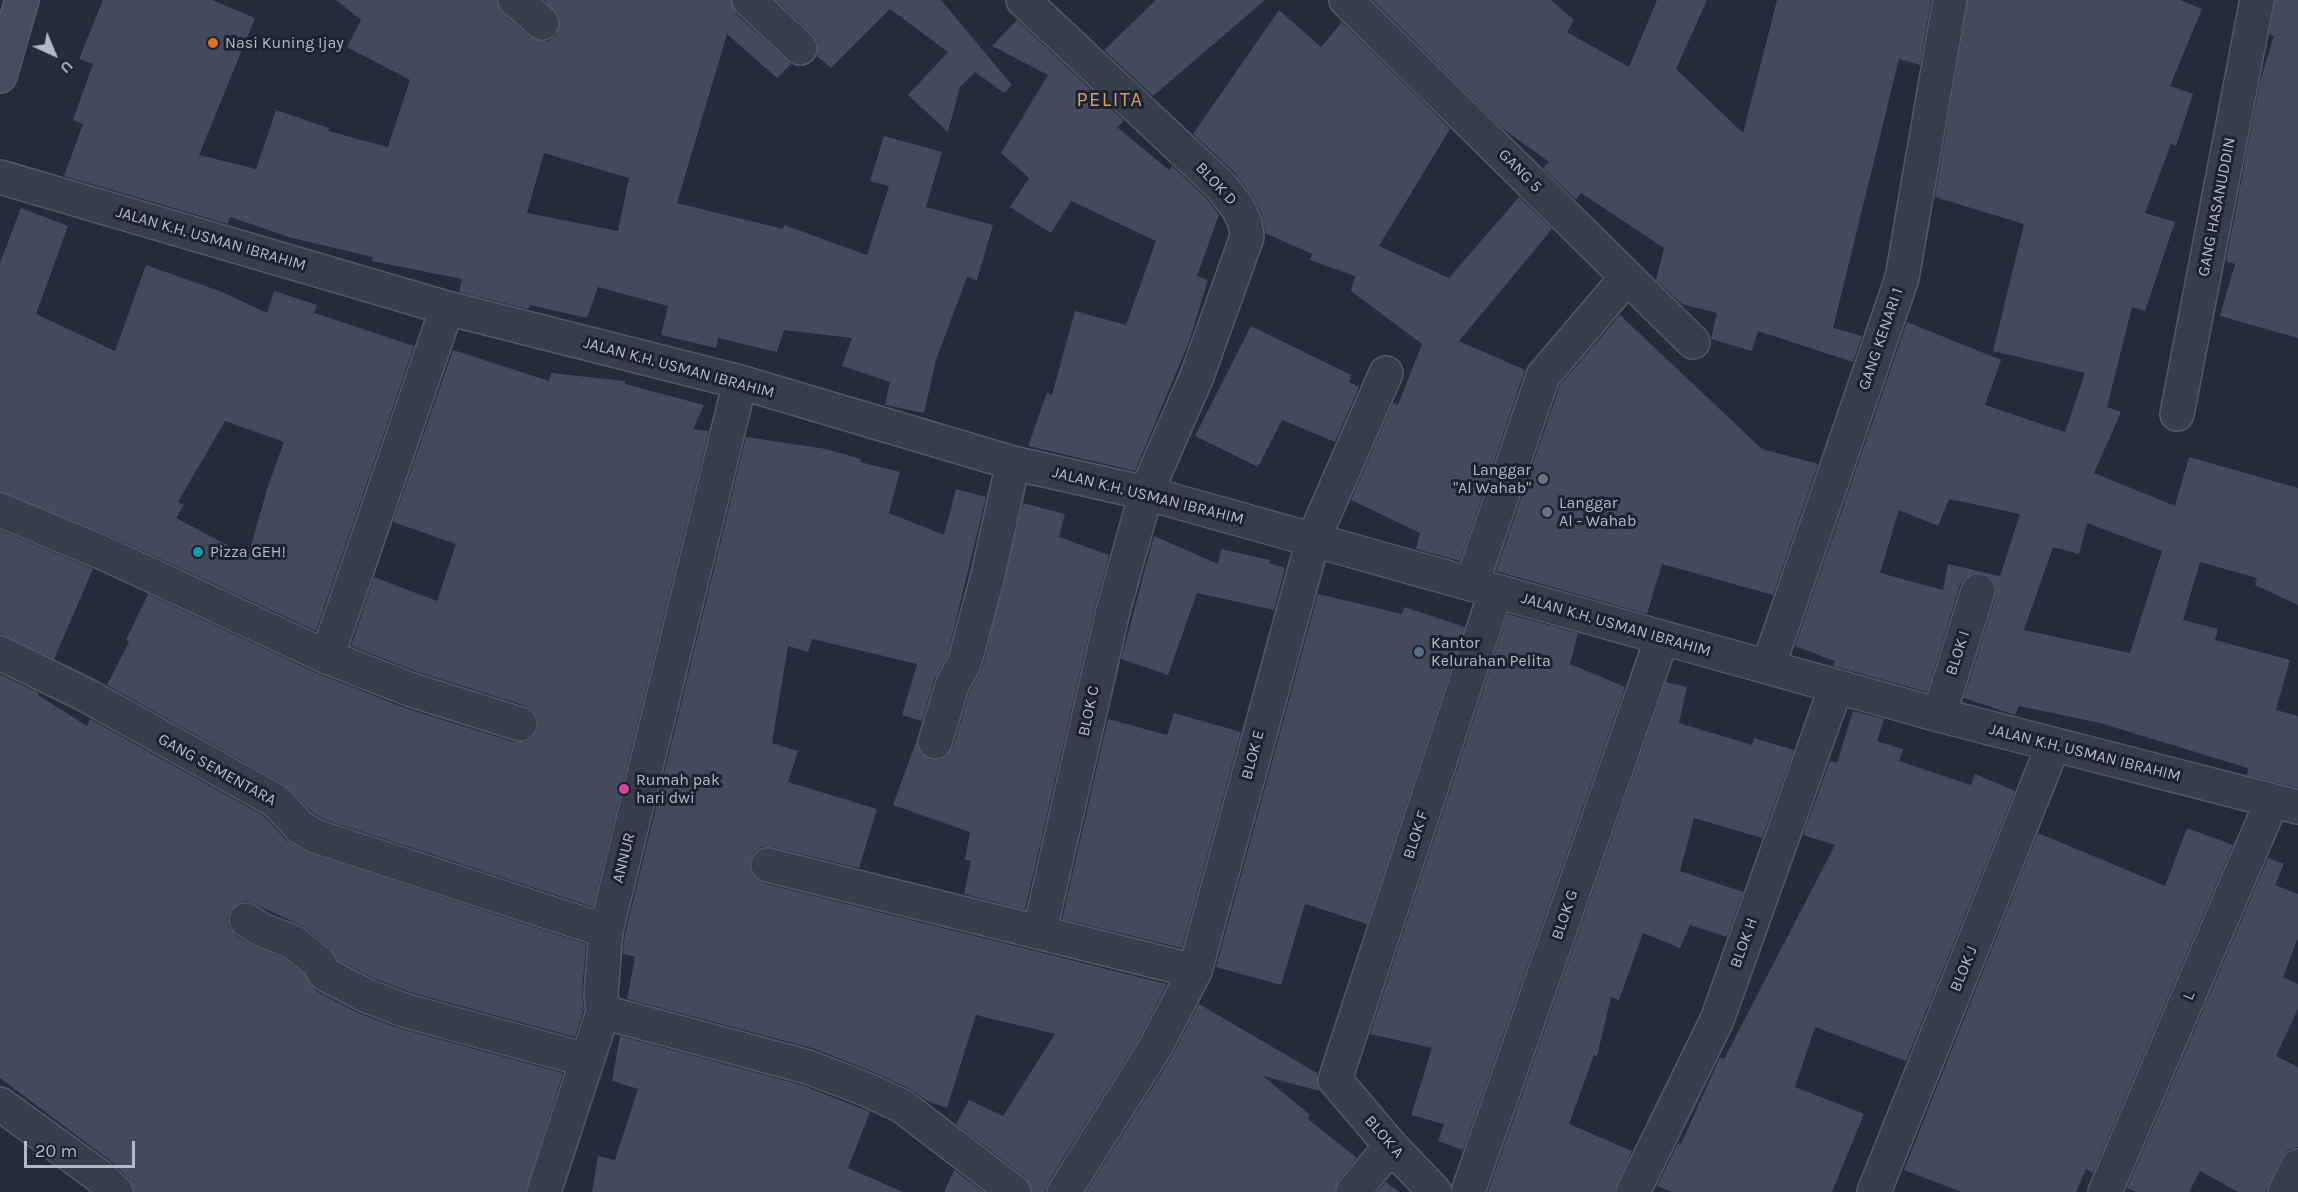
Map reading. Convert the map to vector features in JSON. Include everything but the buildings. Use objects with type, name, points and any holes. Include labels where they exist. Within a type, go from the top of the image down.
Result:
[{"type":"street","points":[[0,76],[22,0]]},
{"type":"street","points":[[515,0],[542,23]]},
{"type":"street","points":[[749,0],[800,48]]},
{"type":"street","name":"BLOK D","points":[[1023,0],[1222,187],[1245,223],[1247,237],[1197,376],[1146,493]]},
{"type":"street","name":"GANG 5","points":[[1346,0],[1693,342]]},
{"type":"street","name":"GANG KENARI 1","points":[[1768,667],[1902,278],[1950,0]]},
{"type":"street","name":"GANG HASANUDDIN","points":[[2177,414],[2257,0]]},
{"type":"street","name":"JALAN K.H. USMAN IBRAHIM","points":[[0,177],[447,308],[740,382],[1013,464],[1146,493],[1836,687],[2053,746],[2285,804]]},
{"type":"street","name":"BLOK F","points":[[1335,1080],[1484,587],[1543,376],[1627,277]]},
{"type":"street","points":[[327,657],[447,308]]},
{"type":"street","name":"BLOK E","points":[[1064,1192],[1155,1048],[1195,971],[1312,540],[1386,373]]},
{"type":"street","name":"ANNUR","points":[[544,1192],[603,1012],[601,993],[606,931],[740,382]]},
{"type":"street","points":[[935,742],[953,683],[964,664],[987,579],[1013,464]]},
{"type":"street","name":"BLOK C","points":[[1040,930],[1113,611],[1146,493]]},
{"type":"street","points":[[0,510],[110,556],[327,657],[412,690],[520,724]]},
{"type":"street","name":"BLOK I","points":[[1939,715],[1978,591]]},
{"type":"street","name":"BLOK G","points":[[1468,1192],[1662,638]]},
{"type":"street","name":"GANG SEMENTARA","points":[[0,652],[86,695],[276,801],[300,827],[315,836],[606,931]]},
{"type":"street","name":"BLOK H","points":[[1633,1192],[1717,1020],[1836,687]]},
{"type":"street","name":"BLOK J","points":[[1874,1192],[2053,746]]},
{"type":"street","name":"L","points":[[2105,1192],[2285,804]]},
{"type":"street","points":[[768,865],[1040,930],[1195,971]]},
{"type":"street","points":[[246,920],[262,930],[293,942],[318,962],[325,974],[367,996],[407,1011],[587,1060]]},
{"type":"street","points":[[603,1012],[808,1066],[863,1088],[902,1106],[1014,1192]]},
{"type":"street","name":"BLOK A","points":[[1335,1080],[1391,1146],[1435,1192]]},
{"type":"street","points":[[0,1104],[99,1176],[116,1192]]},
{"type":"street","points":[[1353,1192],[1391,1146]]},
{"type":"street","points":[[2285,1192],[2298,1166]]},
{"type":"place","name":"Nasi Kuning Ijay","points":[[213,43]]},
{"type":"place","name":"Langgar \"Al Wahab\"","points":[[1543,479]]},
{"type":"place","name":"Langgar Al - Wahab","points":[[1547,512]]},
{"type":"place","name":"Pizza GEH!","points":[[198,552]]},
{"type":"place","name":"Kantor Kelurahan Pelita","points":[[1419,652]]},
{"type":"place","name":"Rumah pak hari dwi","points":[[624,789]]},
{"type":"district","name":"PELITA","points":[[1110,100]]}]
